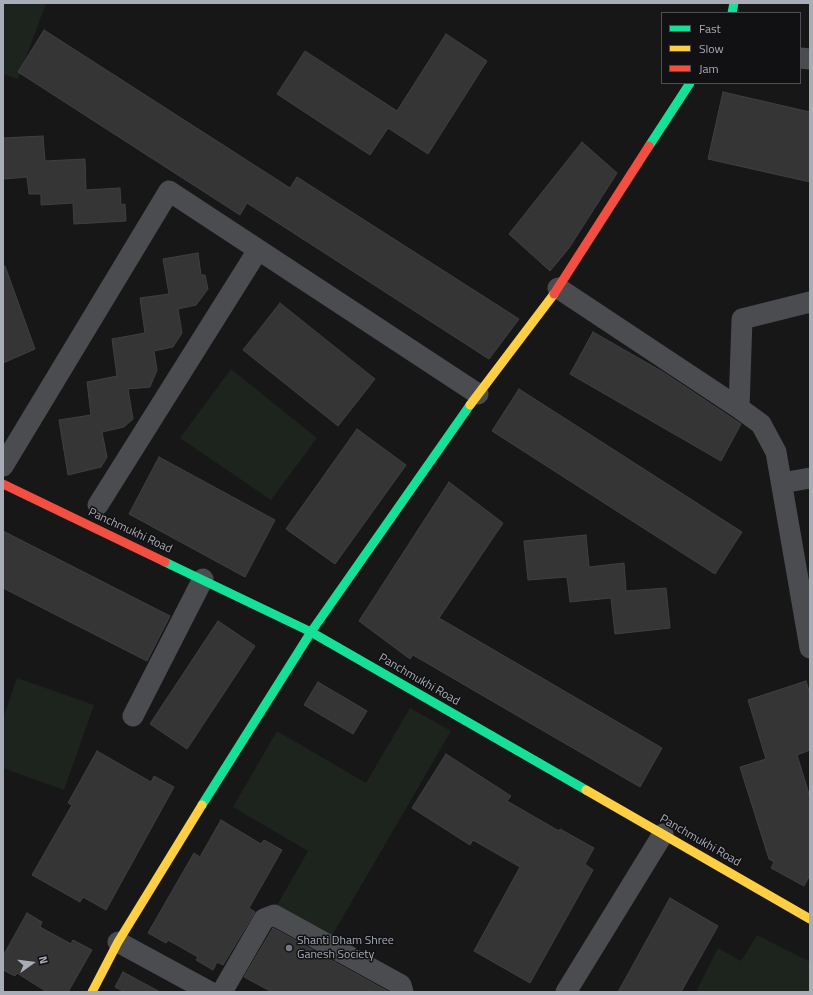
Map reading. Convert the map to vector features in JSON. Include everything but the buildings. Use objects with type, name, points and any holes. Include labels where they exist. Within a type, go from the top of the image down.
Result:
[{"type":"street","points":[[92,992],[118,942],[311,632],[478,394],[558,288],[689,84]]},
{"type":"street","points":[[3,466],[169,191],[478,394]]},
{"type":"street","points":[[98,505],[258,250]]},
{"type":"street","points":[[558,288],[739,408],[760,424],[776,452],[810,648]]},
{"type":"street","points":[[739,408],[742,319],[810,302]]},
{"type":"street","points":[[782,483],[810,478]]},
{"type":"street","name":"Panchmukhi Road","points":[[3,484],[311,632],[810,919]]},
{"type":"street","points":[[133,716],[203,579]]},
{"type":"street","points":[[566,992],[663,834]]},
{"type":"street","points":[[222,992],[264,919],[274,915],[401,984],[403,992]]},
{"type":"street","points":[[118,942],[210,992]]},
{"type":"shaded area","points":[[3,3],[46,3],[18,79],[3,74]]},
{"type":"shaded area","points":[[231,369],[317,438],[271,500],[180,438]]},
{"type":"shaded area","points":[[17,678],[94,705],[64,790],[3,768],[3,719]]},
{"type":"shaded area","points":[[410,708],[451,731],[330,939],[276,907],[308,851],[233,807],[277,731],[366,783]]},
{"type":"shaded area","points":[[757,935],[810,962],[810,992],[696,992],[718,948],[741,961]]},
{"type":"traffic: fast","points":[[732,12],[734,3]]},
{"type":"traffic: fast","points":[[649,146],[689,84]]},
{"type":"traffic: fast","points":[[202,805],[311,632],[470,405]]},
{"type":"traffic: fast","points":[[165,562],[311,632],[586,790]]},
{"type":"traffic: slow","points":[[470,405],[554,294]]},
{"type":"traffic: slow","points":[[586,790],[810,919]]},
{"type":"traffic: slow","points":[[92,992],[118,942],[202,805]]},
{"type":"traffic: jam","points":[[554,294],[649,146]]},
{"type":"traffic: jam","points":[[3,484],[165,562]]},
{"type":"place","name":"Shanti Dham Shree Ganesh Society","points":[[289,948]]}]
